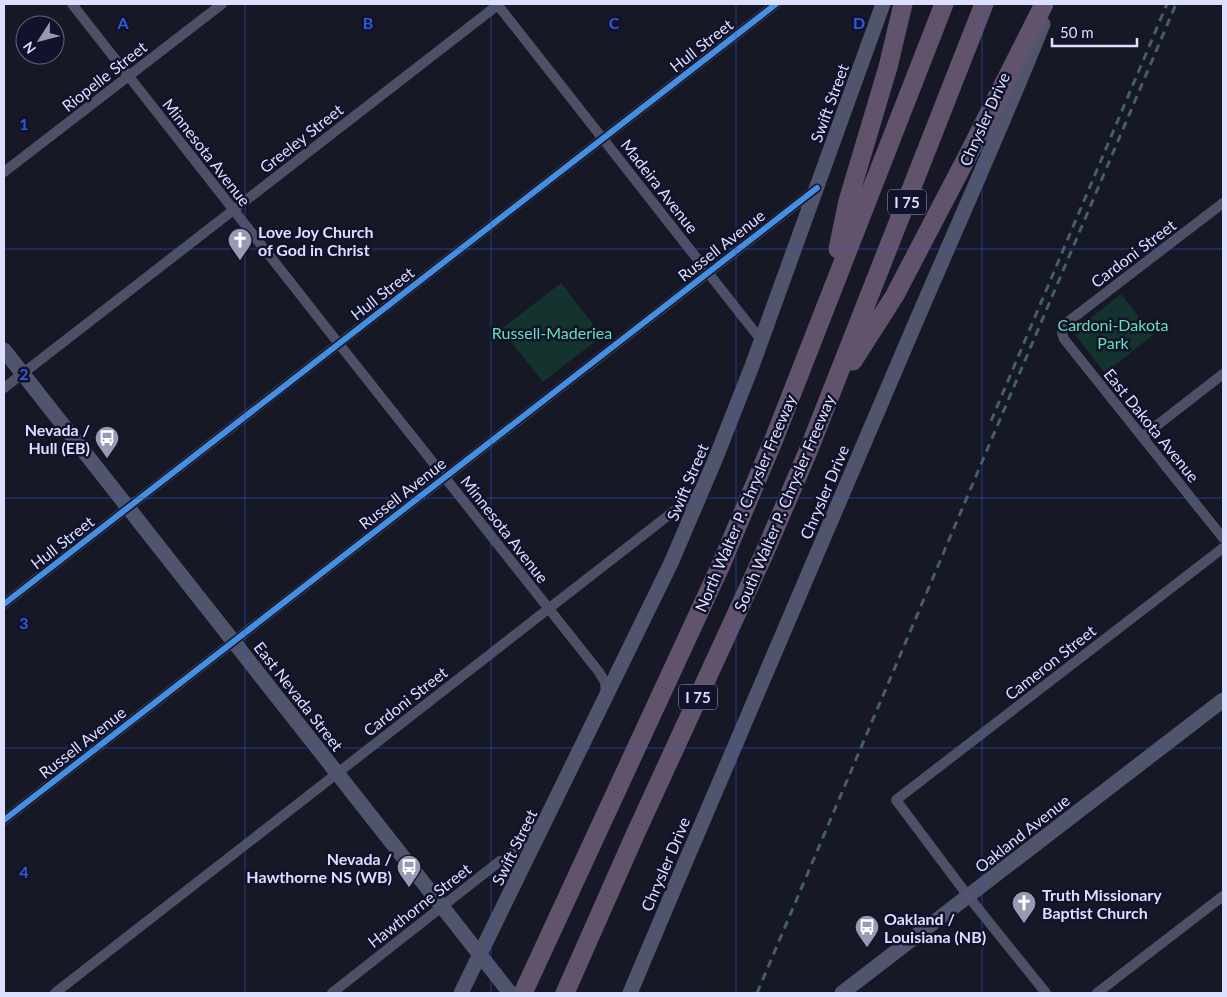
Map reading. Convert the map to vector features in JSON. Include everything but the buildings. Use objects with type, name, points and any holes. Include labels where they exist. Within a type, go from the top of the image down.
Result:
[{"type":"highway","points":[[827,302],[848,201],[888,67],[903,4]]},
{"type":"highway","name":"North Walter P. Chrysler Freeway","points":[[523,993],[720,567],[774,438],[944,4]]},
{"type":"highway","name":"South Walter P. Chrysler Freeway","points":[[565,993],[810,449],[984,4]]},
{"type":"highway","points":[[828,400],[895,295],[1044,4]]},
{"type":"main road","name":"Swift Street","points":[[480,955],[671,564],[715,460],[762,340],[883,4]]},
{"type":"main road","name":"Chrysler Drive","points":[[630,993],[1021,78],[1050,4]]},
{"type":"main road","name":"East Nevada Street","points":[[4,350],[510,993]]},
{"type":"main road","name":"Oakland Avenue","points":[[842,993],[1223,700]]},
{"type":"main road","points":[[461,993],[480,955]]},
{"type":"street","name":"Minnesota Avenue","points":[[72,4],[444,478],[599,672],[606,682],[606,699]]},
{"type":"street","name":"Riopelle Street","points":[[4,172],[222,4]]},
{"type":"street","name":"Madeira Avenue","points":[[498,4],[762,340]]},
{"type":"street","name":"Greeley Street","points":[[4,388],[498,4]]},
{"type":"street","name":"Hull Street","points":[[4,604],[776,4]]},
{"type":"street","name":"Russell Avenue","points":[[4,820],[817,188]]},
{"type":"street","name":"Cardoni Street","points":[[1062,328],[1223,203]]},
{"type":"street","name":"East Dakota Avenue","points":[[1062,328],[1064,339],[1223,538]]},
{"type":"street","points":[[1142,437],[1223,374]]},
{"type":"street","name":"Cardoni Street","points":[[55,993],[703,488]]},
{"type":"street","name":"Cameron Street","points":[[968,896],[896,800],[1223,548]]},
{"type":"street","name":"Minnesota Avenue","points":[[599,672],[614,681]]},
{"type":"street","name":"Hawthorne Street","points":[[332,993],[500,861],[506,860],[547,820]]},
{"type":"street","points":[[503,860],[510,863],[516,884]]},
{"type":"street","points":[[968,896],[1046,993]]},
{"type":"street","points":[[1098,993],[1223,896]]},
{"type":"green space","name":"Russell-Maderiea","points":[[561,283],[602,336],[543,382],[501,329]]},
{"type":"green space","name":"Cardoni-Dakota Park","points":[[1121,294],[1153,335],[1105,373],[1073,332]]},
{"type":"railway","points":[[991,421],[1167,4]]},
{"type":"railway","points":[[757,993],[1176,4]]},
{"type":"cycle path","points":[[4,604],[776,4]]},
{"type":"cycle path","points":[[4,820],[817,188]]},
{"type":"place","name":"Love Joy Church of God in Christ","points":[[240,261]]},
{"type":"place","name":"Nevada / Hull (EB)","points":[[107,459]]},
{"type":"place","name":"Nevada / Hawthorne NS (WB)","points":[[409,888]]},
{"type":"place","name":"Truth Missionary Baptist Church","points":[[1024,924]]},
{"type":"place","name":"Oakland / Louisiana (NB)","points":[[867,948]]}]
